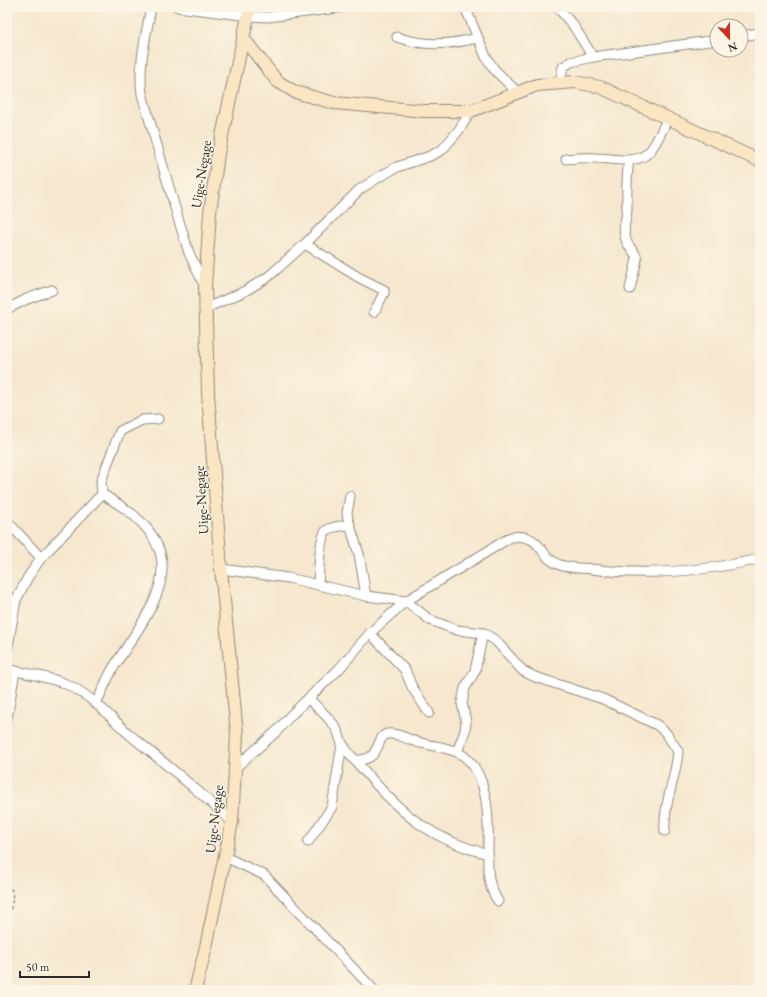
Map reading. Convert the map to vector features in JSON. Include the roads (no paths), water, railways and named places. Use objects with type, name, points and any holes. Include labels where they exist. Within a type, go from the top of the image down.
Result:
[{"type":"main road","name":"Uige-Negage","points":[[195,990],[232,822],[237,734],[221,569],[208,393],[204,309],[205,287],[210,213],[218,154],[250,12]]},
{"type":"main road","points":[[244,39],[277,81],[295,92],[334,103],[383,109],[471,111],[538,85],[560,82],[575,82],[600,87],[668,118],[749,158],[760,161]]},
{"type":"street","points":[[151,7],[141,60],[140,80],[142,94],[189,253],[205,287]]},
{"type":"street","points":[[178,7],[293,15],[344,7]]},
{"type":"street","points":[[465,7],[477,38],[494,69],[517,92]]},
{"type":"street","points":[[557,7],[573,24],[594,57]]},
{"type":"street","points":[[749,35],[760,33]]},
{"type":"street","points":[[397,37],[411,42],[427,44],[459,43],[477,38]]},
{"type":"street","points":[[560,82],[563,67],[571,62],[594,57],[709,41]]},
{"type":"street","points":[[204,309],[256,285],[305,244],[359,190],[397,167],[430,156],[442,150],[459,130],[471,111]]},
{"type":"street","points":[[566,158],[629,160],[647,154],[653,147],[668,118]]},
{"type":"street","points":[[629,160],[626,188],[627,212],[623,224],[626,241],[636,254],[637,258],[630,289]]},
{"type":"street","points":[[305,244],[358,277],[384,290],[384,293],[374,312]]},
{"type":"street","points":[[7,309],[27,298],[52,290]]},
{"type":"street","points":[[7,651],[16,600],[28,577],[41,558],[102,494],[101,481],[120,431],[142,420],[158,419]]},
{"type":"street","points":[[96,703],[112,671],[147,616],[162,575],[160,552],[149,532],[126,509],[102,494]]},
{"type":"street","points":[[350,496],[347,513],[359,554],[366,596]]},
{"type":"street","points":[[7,521],[41,558]]},
{"type":"street","points":[[318,584],[322,538],[326,531],[333,528],[350,525]]},
{"type":"street","points":[[235,768],[277,731],[339,669],[370,633],[406,601],[497,544],[515,537],[528,537],[536,542],[550,559],[560,565],[637,572],[694,570],[760,559]]},
{"type":"street","points":[[221,569],[318,584],[366,596],[406,601],[430,620],[457,630],[483,633],[495,640],[523,671],[535,677],[602,699],[657,725],[666,733],[678,751],[672,786],[665,813],[665,831]]},
{"type":"street","points":[[370,633],[405,670],[412,687],[428,713]]},
{"type":"street","points":[[457,752],[465,731],[466,722],[462,703],[465,688],[475,671],[483,633]]},
{"type":"street","points":[[7,718],[11,670],[40,676],[67,684],[96,703],[124,729],[206,797],[232,822]]},
{"type":"street","points":[[309,699],[335,727],[342,744],[388,799],[411,819],[436,835],[466,848],[488,854]]},
{"type":"street","points":[[355,760],[366,761],[371,758],[382,737],[388,733],[457,752],[474,767],[487,803],[488,884],[498,900]]},
{"type":"street","points":[[308,842],[332,807],[342,744]]},
{"type":"street","points":[[225,857],[264,875],[374,990]]}]
